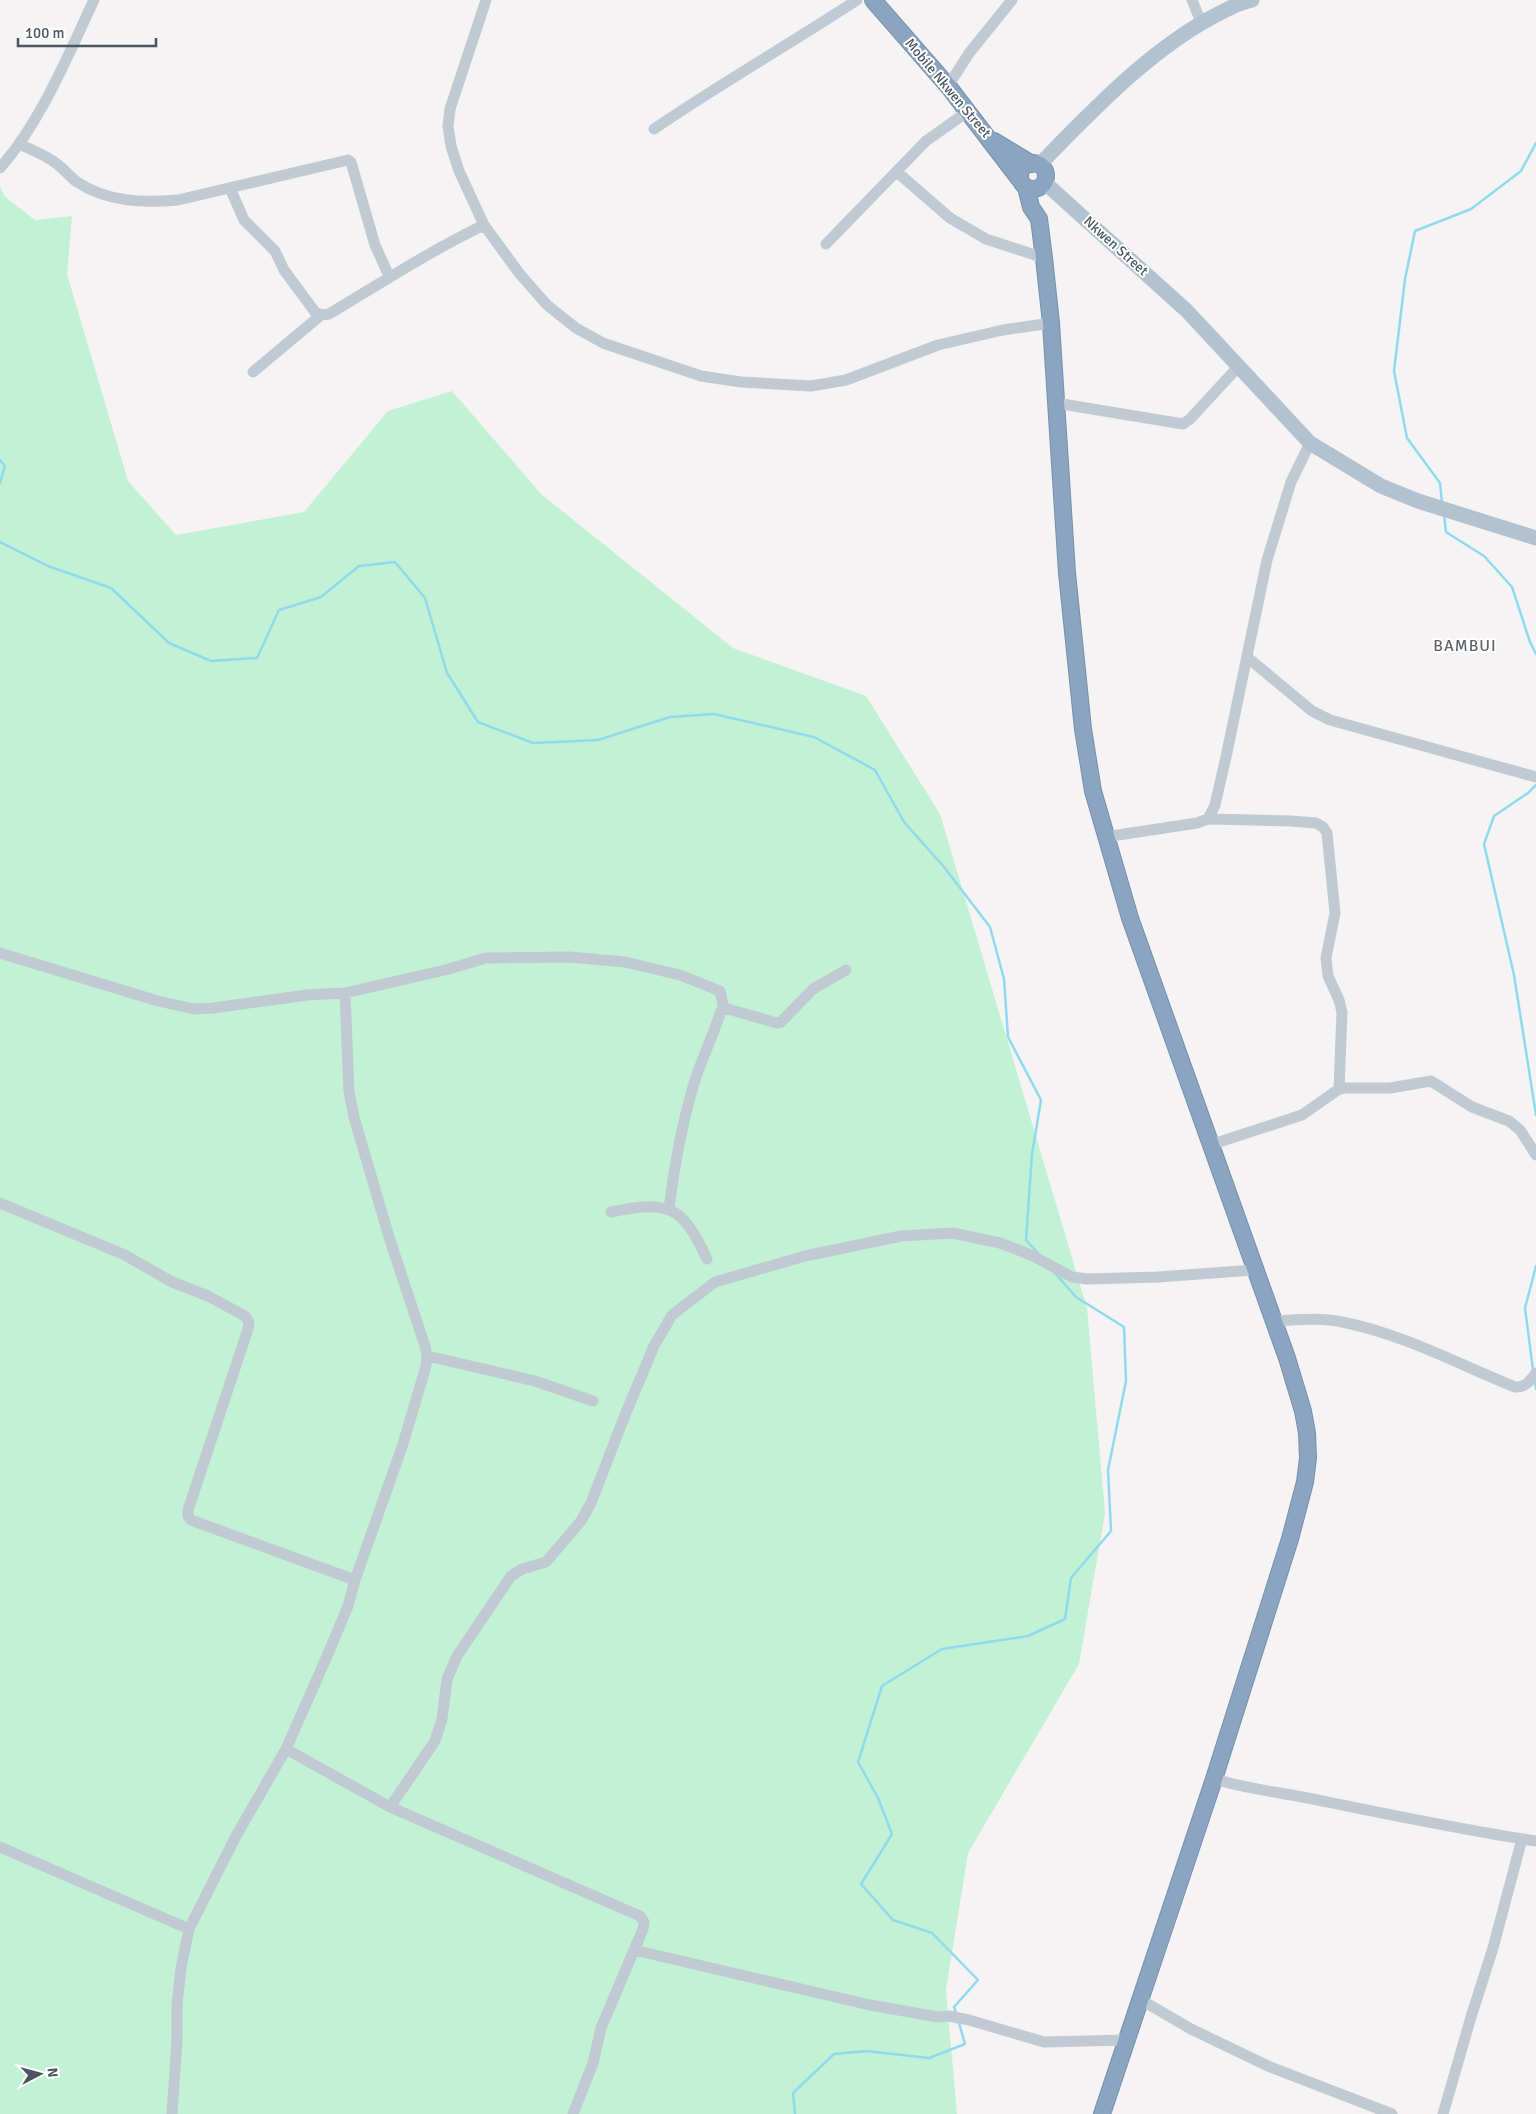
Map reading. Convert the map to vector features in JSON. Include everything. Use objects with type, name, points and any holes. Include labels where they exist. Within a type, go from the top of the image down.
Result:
[{"type":"highway","name":"Mobile Nkwen Street","points":[[873,0],[948,86],[988,138],[1036,165]]},
{"type":"highway","points":[[988,138],[1033,184]]},
{"type":"highway","points":[[1033,184],[1045,174],[1036,165],[1022,169],[1033,184],[1042,208],[1039,219],[1050,323],[1067,573],[1079,693],[1093,791],[1130,918],[1254,1270],[1287,1358],[1303,1411],[1307,1433],[1308,1458],[1305,1482],[1290,1539],[1214,1779],[1102,2114]]},
{"type":"main road","points":[[1036,165],[1146,63],[1201,22],[1242,2],[1252,0]]},
{"type":"main road","name":"Nkwen Street","points":[[1033,184],[1187,311],[1310,443],[1380,486],[1418,501],[1536,538]]},
{"type":"street","points":[[0,168],[19,144],[70,52],[94,0]]},
{"type":"street","points":[[486,0],[450,109],[448,126],[451,146],[459,172],[484,225],[519,273],[547,305],[576,328],[603,343],[701,376],[758,383],[811,386],[846,380],[938,345],[1003,330],[1050,323]]},
{"type":"street","points":[[654,129],[707,93],[790,44],[857,0]]},
{"type":"street","points":[[948,86],[970,52],[1012,0]]},
{"type":"street","points":[[1192,0],[1201,22]]},
{"type":"street","points":[[826,244],[926,141],[968,112]]},
{"type":"street","points":[[19,144],[50,159],[76,181],[97,193],[114,198],[160,201],[178,200],[348,160],[351,162],[375,245],[389,276]]},
{"type":"street","points":[[897,172],[950,218],[986,239],[1044,258]]},
{"type":"street","points":[[230,188],[244,220],[275,251],[284,270],[315,312],[321,315]]},
{"type":"street","points":[[254,372],[321,315],[329,314],[389,276],[455,238],[484,225]]},
{"type":"street","points":[[1056,403],[1183,424],[1190,419],[1239,366]]},
{"type":"street","points":[[1208,819],[1215,805],[1267,560],[1291,482],[1310,443]]},
{"type":"street","points":[[1247,657],[1312,711],[1330,720],[1536,777]]},
{"type":"street","points":[[1105,837],[1197,823],[1208,819],[1291,821],[1316,823],[1323,826],[1327,833],[1335,913],[1326,958],[1328,976],[1339,1000],[1342,1012],[1339,1089]]},
{"type":"street","points":[[0,953],[158,1001],[194,1009],[307,995],[345,993],[445,970],[486,958],[569,957],[625,962],[680,975],[720,991],[724,1009]]},
{"type":"street","points":[[724,1009],[778,1023],[813,988],[846,970]]},
{"type":"street","points":[[172,2114],[177,2040],[177,2005],[181,1968],[189,1929],[232,1844],[286,1750],[338,1630],[348,1606],[355,1580],[403,1444],[428,1356],[389,1237],[354,1117],[349,1092],[345,993]]},
{"type":"street","points":[[669,1208],[679,1144],[695,1082],[721,1011],[724,1009]]},
{"type":"street","points":[[1210,1145],[1302,1115],[1339,1089],[1352,1087],[1390,1088],[1431,1081],[1472,1107],[1509,1121],[1520,1130],[1536,1155]]},
{"type":"street","points":[[0,1203],[125,1255],[172,1282],[208,1296],[245,1316],[249,1322],[248,1328],[188,1510],[188,1516],[191,1520],[355,1580]]},
{"type":"street","points":[[611,1212],[637,1206],[669,1208],[694,1231],[707,1259]]},
{"type":"street","points":[[390,1807],[435,1741],[442,1719],[447,1680],[457,1656],[511,1576],[522,1569],[546,1562],[581,1521],[591,1503],[654,1346],[672,1315],[715,1282],[815,1254],[902,1236],[953,1233],[1000,1243],[1031,1255],[1072,1277],[1086,1279],[1158,1277],[1254,1270]]},
{"type":"street","points":[[1273,1321],[1310,1320],[1342,1322],[1427,1348],[1515,1387],[1527,1384],[1536,1373]]},
{"type":"street","points":[[428,1356],[536,1381],[593,1401]]},
{"type":"street","points":[[286,1750],[390,1807],[633,1911],[640,1916],[644,1922],[601,2028],[593,2063],[573,2114]]},
{"type":"street","points":[[1214,1779],[1242,1787],[1317,1800],[1385,1815],[1536,1841]]},
{"type":"street","points":[[1443,2114],[1502,1919],[1522,1839]]},
{"type":"street","points":[[0,1847],[189,1929]]},
{"type":"street","points":[[634,1950],[870,2006],[969,2020],[1044,2042],[1127,2040]]},
{"type":"street","points":[[1141,2000],[1191,2029],[1268,2066],[1392,2114]]},
{"type":"green space","points":[[0,187],[5,197],[35,220],[72,216],[67,274],[128,481],[176,535],[304,512],[388,411],[452,391],[541,494],[733,648],[866,696],[940,814],[1087,1308],[1105,1513],[1079,1664],[968,1853],[946,1990],[957,2114],[0,2114]]},
{"type":"waterway","points":[[1442,503],[1440,483],[1407,438],[1394,371],[1405,279],[1415,231],[1471,209],[1521,171],[1536,143]]},
{"type":"waterway","points":[[0,460],[5,466],[0,483]]},
{"type":"waterway","points":[[1444,514],[1446,532],[1484,556],[1512,587],[1530,642],[1536,654]]},
{"type":"waterway","points":[[0,542],[48,566],[111,588],[169,643],[211,661],[257,658],[279,610],[321,597],[359,566],[395,562],[425,598],[447,673],[478,722],[533,743],[598,740],[670,717],[714,714],[814,737],[875,770],[904,822],[944,867],[990,927],[1004,979],[1008,1037],[1041,1100],[1032,1154],[1026,1240],[1038,1253]]},
{"type":"waterway","points":[[1536,785],[1528,793],[1494,816],[1484,844],[1514,975],[1536,1115]]},
{"type":"waterway","points":[[1533,1370],[1525,1308],[1536,1266]]},
{"type":"waterway","points":[[956,2013],[954,2007],[978,1980],[932,1933],[893,1920],[861,1884],[892,1834],[878,1798],[858,1762],[882,1686],[942,1649],[1028,1636],[1065,1619],[1071,1578],[1111,1531],[1108,1470],[1126,1381],[1124,1327],[1076,1297],[1055,1273]]},
{"type":"waterway","points":[[1535,1381],[1536,1389]]},
{"type":"waterway","points":[[795,2114],[793,2093],[834,2054],[866,2051],[929,2058],[965,2044],[959,2023]]},
{"type":"district","name":"BAMBUI","points":[[1465,646]]}]
